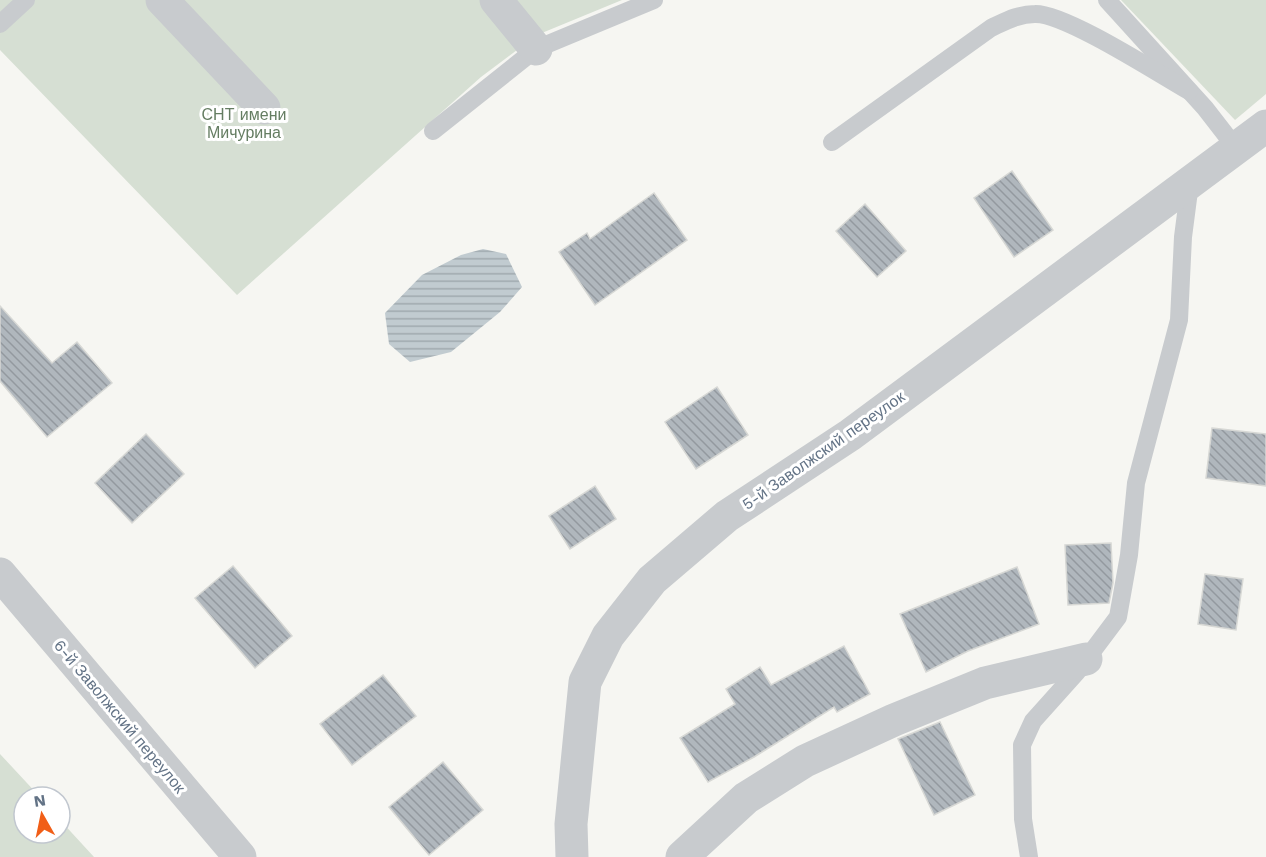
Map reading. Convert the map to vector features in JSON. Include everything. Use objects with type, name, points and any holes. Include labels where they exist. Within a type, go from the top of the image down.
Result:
[{"type":"street","points":[[162,0],[264,108]]},
{"type":"street","points":[[496,0],[536,49]]},
{"type":"street","name":"5-й Заволжский переулок","points":[[572,857],[571,824],[585,682],[608,636],[652,580],[727,516],[850,435],[1266,126]]},
{"type":"street","name":"6-й Заволжский переулок","points":[[0,574],[240,857]]},
{"type":"street","points":[[682,857],[746,798],[805,761],[894,720],[985,683],[1086,659]]},
{"type":"lane","points":[[0,24],[26,0]]},
{"type":"lane","points":[[433,131],[536,49],[654,0]]},
{"type":"lane","points":[[1107,0],[1189,91],[1236,148]]},
{"type":"lane","points":[[832,142],[992,28],[1016,16],[1038,14],[1065,21],[1189,91]]},
{"type":"lane","points":[[1029,857],[1023,819],[1022,745],[1034,721],[1118,617],[1129,555],[1136,483],[1179,320],[1183,237],[1191,181]]},
{"type":"green space","name":"СНТ имени Мичурина","points":[[0,0],[622,0],[537,35],[481,77],[237,295],[0,50]]},
{"type":"green space","points":[[1121,0],[1266,0],[1266,94],[1235,120]]},
{"type":"green space","points":[[0,754],[29,785],[12,785],[12,845],[72,845],[72,833],[94,857],[0,857]]},
{"type":"shaded area","points":[[483,249],[506,254],[522,287],[500,312],[451,352],[410,362],[389,344],[385,313],[422,275],[461,255]]},
{"type":"building","points":[[1012,171],[1053,230],[1014,257],[974,198]]},
{"type":"building","points":[[654,193],[687,240],[595,305],[559,252],[587,233],[590,239]]},
{"type":"building","points":[[865,204],[906,251],[877,277],[836,231]]},
{"type":"building","points":[[0,306],[52,363],[77,342],[112,383],[47,437],[0,381]]},
{"type":"building","points":[[717,387],[748,435],[696,469],[665,422]]},
{"type":"building","points":[[1212,428],[1266,434],[1266,486],[1206,478]]},
{"type":"building","points":[[146,434],[184,474],[132,523],[95,483]]},
{"type":"building","points":[[595,486],[616,519],[570,549],[549,516]]},
{"type":"building","points":[[1111,543],[1113,583],[1109,603],[1068,605],[1065,545]]},
{"type":"building","points":[[233,566],[292,636],[255,668],[195,598]]},
{"type":"building","points":[[1017,567],[1039,624],[968,651],[926,672],[900,614]]},
{"type":"building","points":[[1205,574],[1243,579],[1236,630],[1198,624]]},
{"type":"building","points":[[844,646],[870,694],[837,712],[834,707],[754,757],[708,782],[680,738],[735,704],[726,689],[760,667],[771,685]]},
{"type":"building","points":[[383,675],[416,716],[352,765],[320,724]]},
{"type":"building","points":[[940,722],[975,795],[934,815],[898,739]]},
{"type":"building","points":[[443,762],[483,810],[429,855],[389,807]]}]
